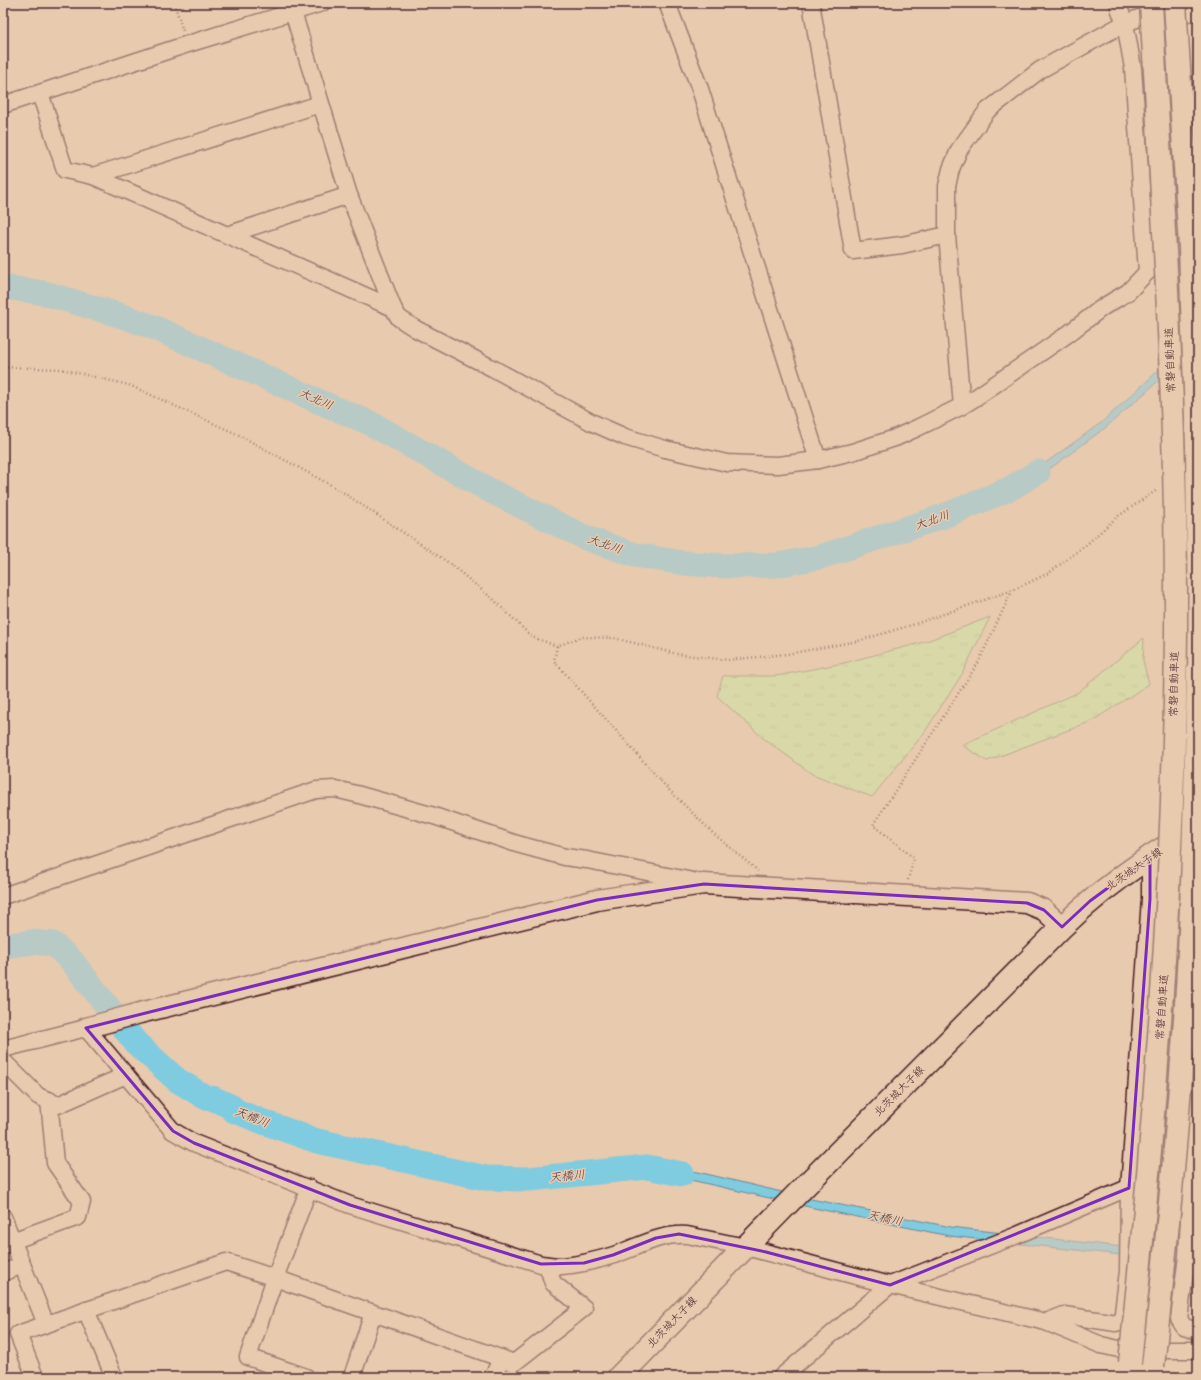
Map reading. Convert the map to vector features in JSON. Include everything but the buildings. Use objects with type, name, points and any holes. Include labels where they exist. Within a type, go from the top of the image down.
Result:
[{"type":"main road","name":"常磐自動車道","points":[[1130,1363],[1148,1183],[1163,989],[1168,897],[1176,632],[1167,268],[1151,3]]},
{"type":"main road","points":[[1175,3],[1190,248],[1197,445],[1198,547]]},
{"type":"main road","points":[[1153,1366],[1167,1239],[1187,989],[1196,779],[1198,670]]},
{"type":"main road","name":"北茨城大子線","points":[[619,1377],[792,1199],[1062,927],[1118,878],[1198,828]]},
{"type":"street","points":[[3,105],[188,44],[322,3]]},
{"type":"street","points":[[667,3],[700,89],[818,460]]},
{"type":"street","points":[[811,3],[853,250],[902,245],[947,235]]},
{"type":"street","points":[[1116,5],[1125,23],[1132,68],[1147,272]]},
{"type":"street","points":[[293,12],[320,104],[349,194],[393,308],[399,318],[416,329],[494,369],[591,422],[625,437],[665,449],[727,463],[778,465],[818,460],[852,452],[895,438],[962,406],[1068,334],[1103,307],[1128,292],[1147,272],[1198,230]]},
{"type":"street","points":[[962,406],[947,235],[947,186],[950,169],[959,150],[987,111],[1040,70],[1125,23],[1142,17],[1198,12]]},
{"type":"street","points":[[40,93],[65,170],[93,176],[393,308]]},
{"type":"street","points":[[93,176],[320,104]]},
{"type":"street","points":[[227,235],[349,194]]},
{"type":"street","points":[[3,896],[316,790],[335,789],[434,816],[517,844],[566,857],[704,884],[1028,903],[1044,910],[1062,927]]},
{"type":"street","points":[[1046,1322],[1064,1315],[1116,1323],[1122,1321],[1128,1271],[1129,1188],[1150,899],[1150,857]]},
{"type":"street","points":[[3,1049],[112,1020],[597,900],[704,884]]},
{"type":"street","points":[[86,1028],[173,1131],[194,1143],[350,1205],[541,1264],[562,1266],[584,1263],[613,1255],[656,1238],[679,1234],[746,1247],[890,1285],[1046,1322],[1101,1345],[1123,1350],[1198,1350]]},
{"type":"street","points":[[3,1061],[38,1096],[58,1105],[126,1075]]},
{"type":"street","points":[[1198,1082],[1195,1160],[1180,1319],[1184,1327],[1198,1331]]},
{"type":"street","points":[[12,1241],[78,1217],[82,1202],[55,1163],[48,1100]]},
{"type":"street","points":[[781,1377],[890,1285],[995,1244],[1195,1160]]},
{"type":"street","points":[[306,1377],[248,1357],[274,1278],[309,1188]]},
{"type":"street","points":[[3,1217],[46,1324]]},
{"type":"street","points":[[35,1377],[18,1334],[226,1262],[514,1362],[584,1308],[553,1283],[547,1265]]},
{"type":"street","points":[[3,1273],[22,1265]]},
{"type":"street","points":[[86,1310],[114,1377]]},
{"type":"street","points":[[352,1377],[373,1313]]},
{"type":"street","points":[[493,1377],[501,1358]]},
{"type":"path","points":[[174,3],[188,44]]},
{"type":"path","points":[[3,368],[61,369],[129,385],[239,435],[338,489],[449,563],[493,599],[532,637],[557,646],[581,637],[614,638],[677,654],[728,660],[787,654],[858,641],[912,626],[1013,590],[1049,573],[1087,544],[1117,517],[1164,486]]},
{"type":"path","points":[[904,896],[914,858],[873,826],[978,663],[1013,590]]},
{"type":"path","points":[[557,646],[554,661],[669,790],[714,834],[778,888]]},
{"type":"highlighted area","points":[[1150,857],[1150,899],[1129,1188],[890,1285],[766,1252],[679,1234],[656,1238],[613,1255],[584,1263],[541,1264],[350,1205],[194,1143],[173,1131],[86,1028],[597,900],[704,884],[1027,903],[1044,910],[1062,927],[1090,901]]},
{"type":"green space","points":[[990,617],[962,674],[924,733],[872,797],[812,774],[763,738],[717,696],[723,676],[776,676],[844,663],[924,642]]},
{"type":"green space","points":[[1144,638],[1143,661],[1149,684],[1092,721],[987,761],[962,745],[1077,693]]},
{"type":"water","points":[[1198,339],[1198,349],[1164,376],[1105,428],[1044,473],[1010,492],[1007,485],[1041,466],[1101,423],[1159,370]]},
{"type":"water","points":[[648,1163],[698,1172],[811,1199],[951,1227],[1122,1247],[1198,1269],[1198,1277],[1121,1255],[949,1236],[809,1207],[695,1181],[646,1172]]},
{"type":"waterway","name":"大北川","points":[[3,287],[44,293],[122,316],[153,327],[370,423],[491,491],[586,538],[635,555],[683,563],[725,566],[777,565],[820,557],[944,516],[1009,489],[1038,472]]},
{"type":"waterway","name":"天橋川","points":[[3,946],[33,942],[53,944],[71,960],[136,1043],[177,1080],[205,1097],[212,1098],[232,1107],[233,1110],[317,1141],[486,1178],[529,1179],[647,1167],[682,1174]]}]
